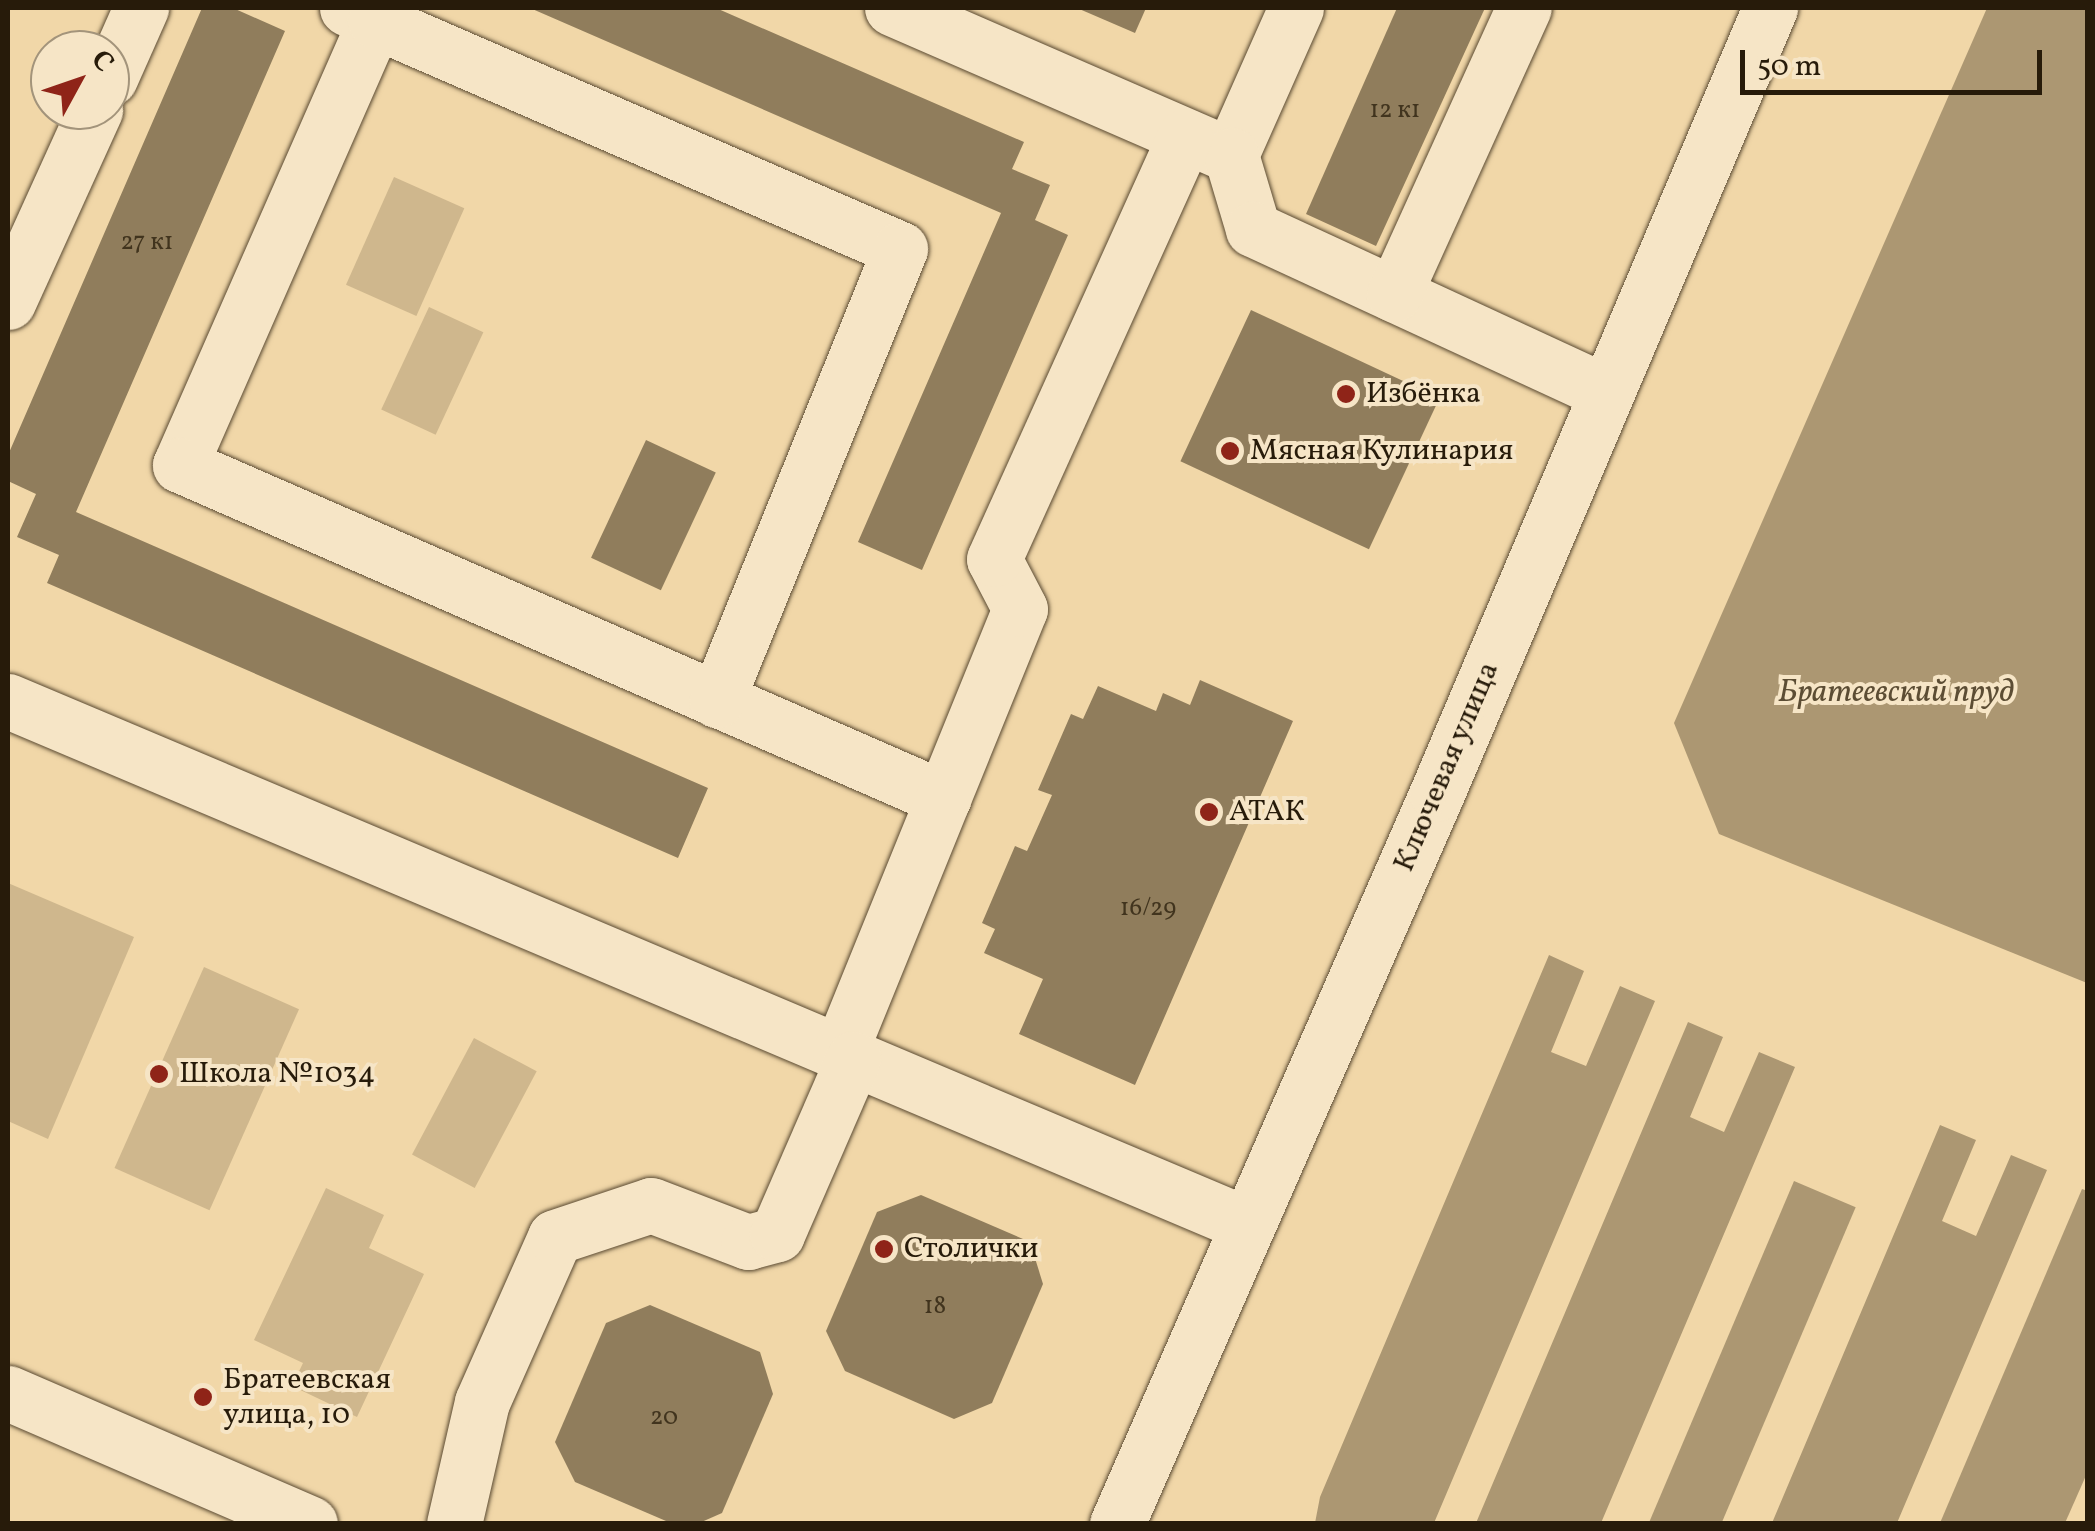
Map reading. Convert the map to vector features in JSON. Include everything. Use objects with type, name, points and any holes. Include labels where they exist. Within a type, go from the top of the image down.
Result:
[{"type":"street","points":[[130,33],[141,8]]},
{"type":"street","points":[[892,8],[1208,146],[1253,230],[1605,392]]},
{"type":"street","points":[[454,1524],[482,1402],[555,1237],[651,1205],[748,1242],[777,1234],[943,798],[1020,609],[994,559],[1208,146],[1296,8]]},
{"type":"street","points":[[1394,294],[1524,8]]},
{"type":"street","name":"Ключевая улица","points":[[1117,1524],[1437,793],[1770,8]]},
{"type":"street","points":[[717,700],[900,249],[361,14],[180,465],[717,700],[943,798]]},
{"type":"street","points":[[8,302],[86,130]]},
{"type":"street","points":[[8,702],[1246,1224]]},
{"type":"street","points":[[8,1393],[310,1524]]},
{"type":"shaded area","points":[[394,177],[464,208],[416,316],[346,285]]},
{"type":"shaded area","points":[[429,307],[483,332],[436,435],[381,409]]},
{"type":"shaded area","points":[[8,883],[134,937],[48,1139],[8,1121]]},
{"type":"shaded area","points":[[204,967],[299,1009],[210,1210],[115,1168]]},
{"type":"shaded area","points":[[474,1038],[537,1071],[475,1188],[412,1155]]},
{"type":"shaded area","points":[[326,1188],[384,1215],[369,1248],[424,1274],[357,1417],[292,1386],[303,1363],[254,1340]]},
{"type":"water","name":"Братеевский пруд","points":[[1987,8],[2087,8],[2087,983],[1719,834],[1674,723]]},
{"type":"water","points":[[1549,955],[1584,971],[1551,1052],[1586,1066],[1620,986],[1655,1001],[1434,1523],[1315,1523],[1320,1497]]},
{"type":"water","points":[[1688,1022],[1723,1037],[1690,1117],[1724,1132],[1759,1052],[1795,1067],[1601,1523],[1476,1523]]},
{"type":"water","points":[[1940,1125],[1976,1140],[1942,1221],[1976,1236],[2011,1155],[2047,1170],[1897,1523],[1772,1523]]},
{"type":"water","points":[[1794,1181],[1856,1207],[1721,1524],[1649,1523]]},
{"type":"water","points":[[2082,1189],[2088,1191],[2088,1471],[2065,1523],[1940,1523]]},
{"type":"building","points":[[202,8],[233,8],[285,31],[76,512],[708,788],[678,858],[47,583],[59,555],[17,537],[36,494],[8,481],[8,455]]},
{"type":"building","points":[[530,8],[716,8],[1024,142],[1012,169],[1050,185],[1035,220],[1068,235],[922,570],[858,542],[1001,213]]},
{"type":"building","points":[[1077,8],[1146,8],[1135,33]]},
{"type":"building","points":[[1397,8],[1485,8],[1376,246],[1306,214]]},
{"type":"building","points":[[1251,310],[1440,398],[1369,549],[1180,461]]},
{"type":"building","points":[[646,440],[716,473],[661,590],[591,558]]},
{"type":"building","points":[[1200,680],[1293,721],[1135,1085],[1019,1034],[1043,979],[984,953],[995,929],[982,923],[1015,846],[1027,851],[1052,795],[1038,790],[1071,714],[1083,719],[1098,686],[1156,711],[1163,693],[1190,705]]},
{"type":"building","points":[[921,1195],[1030,1242],[1043,1284],[992,1403],[954,1419],[845,1371],[826,1331],[877,1212]]},
{"type":"building","points":[[650,1305],[760,1352],[773,1394],[722,1513],[697,1524],[673,1524],[575,1482],[555,1442],[606,1323]]},
{"type":"place","name":"Избёнка","points":[[1346,394]]},
{"type":"place","name":"Мясная Кулинария","points":[[1230,451]]},
{"type":"place","name":"АТАК","points":[[1209,812]]},
{"type":"place","name":"Школа №1034","points":[[159,1074]]},
{"type":"place","name":"Столички","points":[[884,1249]]},
{"type":"place","name":"Братеевская улица, 10","points":[[203,1397]]}]
